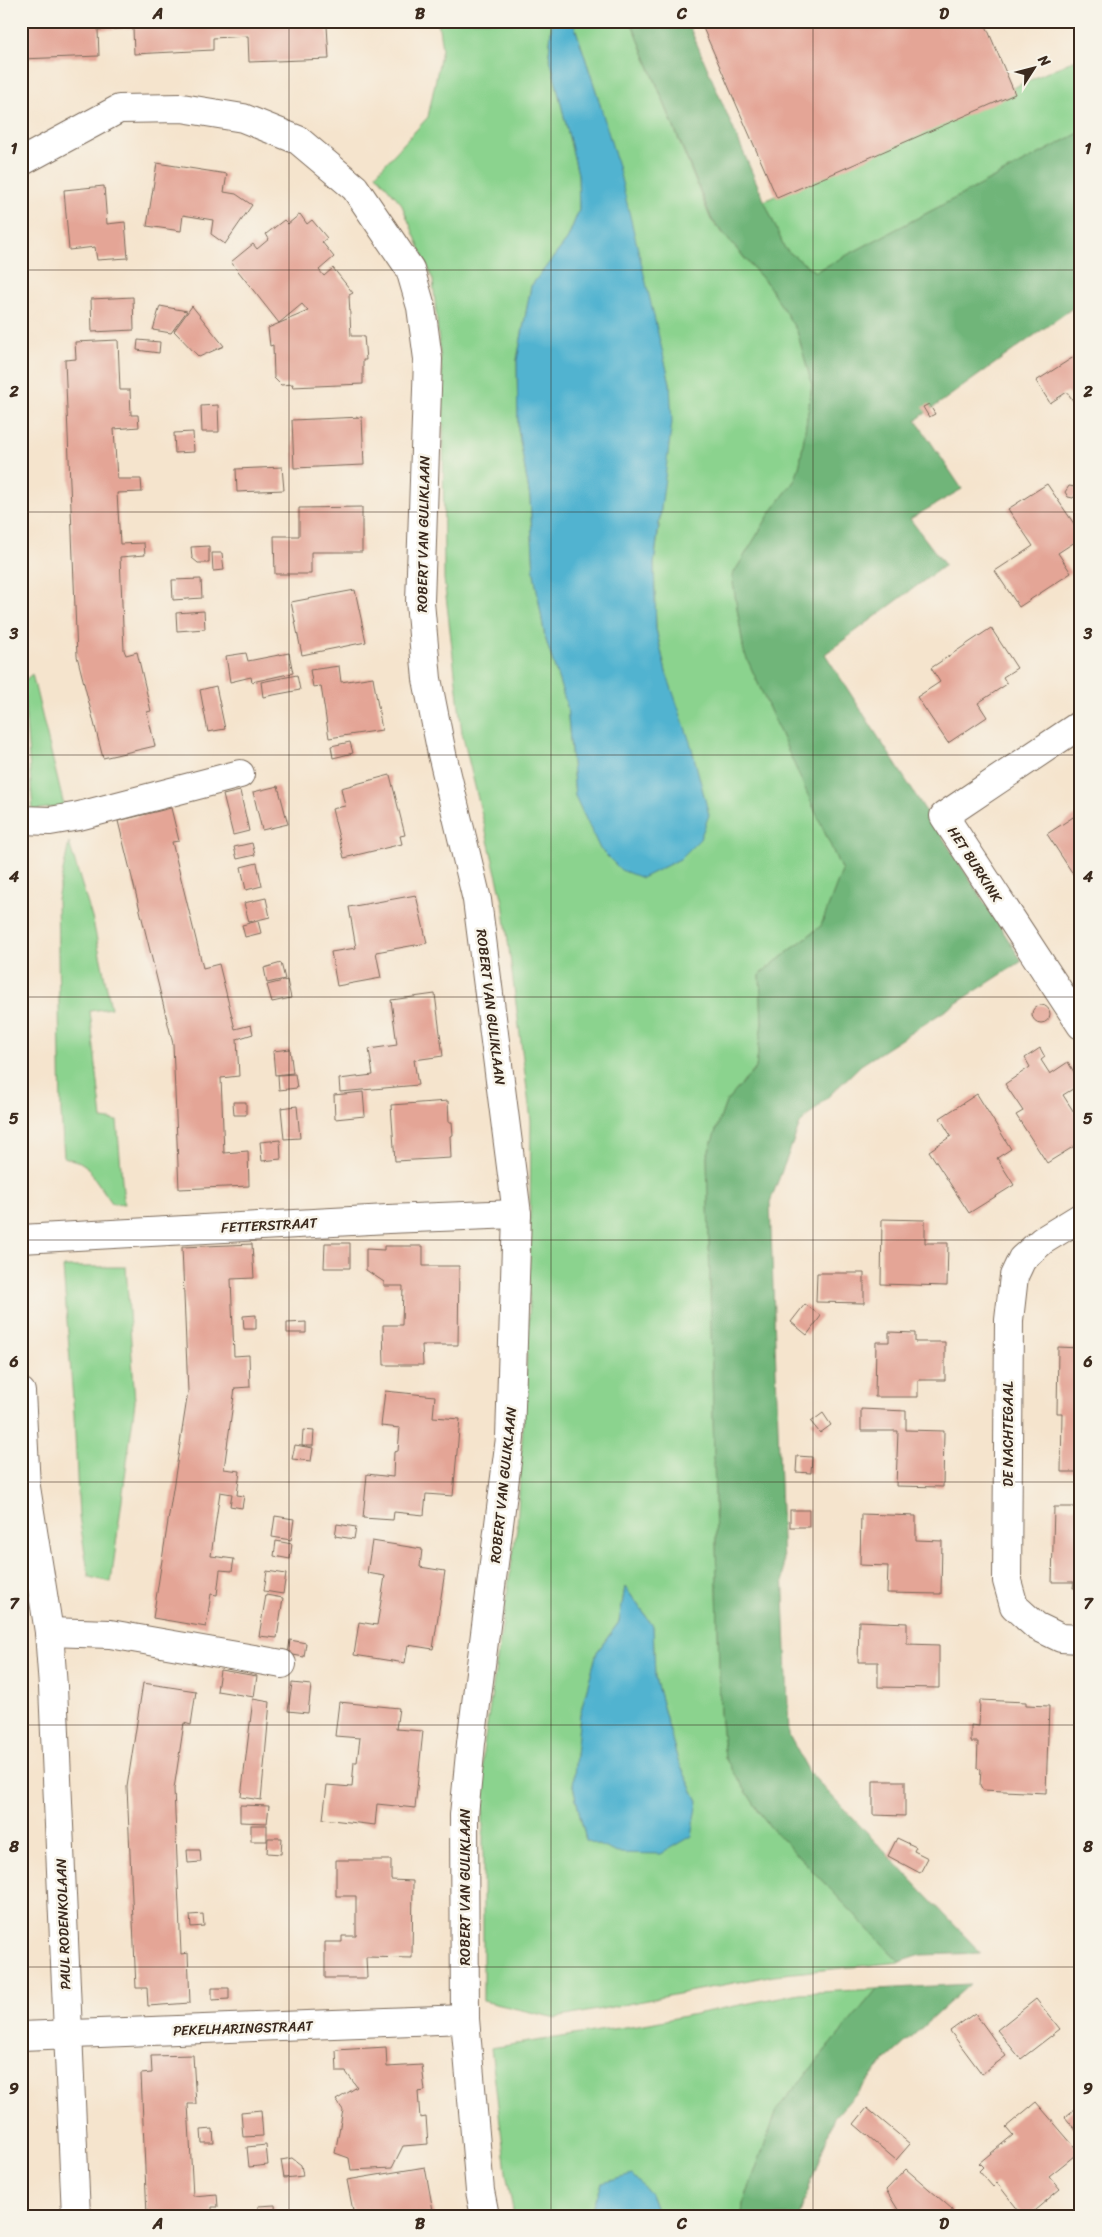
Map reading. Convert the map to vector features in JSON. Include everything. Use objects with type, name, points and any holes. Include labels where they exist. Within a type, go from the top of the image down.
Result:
[{"type":"street","name":"ROBERT VAN GULIKLAAN","points":[[21,162],[119,109],[182,108],[243,118],[298,140],[355,188],[410,268],[422,306],[428,359],[420,602],[427,679],[442,754],[477,900],[517,1214],[510,1438],[471,1743],[464,1815],[465,2018],[480,2191],[485,2216]]},
{"type":"street","name":"HET BURKINK","points":[[1081,724],[944,816],[1081,1025]]},
{"type":"street","points":[[21,820],[50,821],[79,816],[240,774]]},
{"type":"street","name":"FETTERSTRAAT","points":[[21,1240],[388,1219],[517,1214]]},
{"type":"street","name":"DE NACHTEGAAL","points":[[1081,1217],[1042,1241],[1022,1259],[1014,1276],[1009,1320],[1007,1581],[1014,1606],[1036,1626],[1061,1638],[1081,1639]]},
{"type":"street","name":"PAUL RODENKOLAAN","points":[[21,1392],[26,1487],[49,1632],[53,1687],[76,2216]]},
{"type":"street","points":[[49,1632],[110,1634],[282,1664]]},
{"type":"street","name":"PEKELHARINGSTRAAT","points":[[21,2036],[465,2018]]},
{"type":"green space","points":[[438,21],[552,21],[549,54],[578,174],[579,210],[567,240],[531,286],[517,360],[518,429],[530,498],[534,573],[545,637],[567,706],[575,796],[666,672],[656,629],[654,564],[660,519],[670,383],[597,94],[573,21],[631,21],[711,220],[769,286],[797,331],[812,385],[800,464],[795,480],[771,512],[732,576],[744,652],[842,871],[821,926],[760,974],[762,1023],[756,1068],[726,1102],[707,1156],[720,1713],[725,1758],[765,1821],[900,1962],[774,1975],[556,2018],[483,2001],[483,1751],[517,1528],[529,1317],[531,1121],[503,902],[462,733],[444,579],[443,386],[433,280],[401,203],[376,174],[428,117],[442,49]],"holes":[[[625,1587],[653,1626],[655,1678],[678,1761],[698,1801],[586,1840],[573,1786],[580,1714],[597,1652],[619,1622]]]},
{"type":"green space","points":[[631,21],[687,21],[785,249],[815,272],[1081,132],[1081,302],[916,420],[962,489],[910,519],[945,565],[825,654],[1022,961],[861,1065],[800,1124],[770,1202],[789,1735],[809,1772],[981,1953],[921,1955],[900,1962],[765,1821],[725,1758],[720,1713],[707,1156],[726,1102],[756,1068],[762,1023],[760,974],[821,926],[842,871],[744,652],[732,576],[771,512],[795,480],[800,464],[812,385],[797,331],[769,286],[712,220]]},
{"type":"green space","points":[[1081,57],[1081,132],[815,272],[785,249],[764,201]]},
{"type":"green space","points":[[32,674],[64,806],[33,810],[23,682]]},
{"type":"green space","points":[[69,843],[93,921],[111,1008],[90,1011],[102,1119],[117,1121],[124,1204],[112,1203],[86,1166],[64,1157],[61,1113],[57,899]]},
{"type":"green space","points":[[63,1267],[126,1267],[135,1402],[111,1582],[89,1577],[79,1517],[74,1414]]},
{"type":"green space","points":[[970,1984],[886,2060],[834,2118],[799,2216],[742,2216],[743,2204],[778,2108],[877,1989]]},
{"type":"green space","points":[[877,1989],[778,2108],[743,2204],[742,2216],[658,2216],[650,2194],[602,2183],[590,2216],[514,2216],[506,2172],[491,2048],[650,2023],[800,1993]]},
{"type":"water","points":[[552,21],[573,21],[597,94],[618,166],[670,383],[672,422],[654,564],[656,629],[666,672],[691,745],[709,815],[700,839],[680,859],[642,878],[621,870],[600,849],[575,796],[567,706],[545,637],[534,573],[530,498],[518,429],[517,360],[531,286],[567,240],[579,210],[578,174],[549,54]]},
{"type":"water","points":[[625,1587],[653,1626],[655,1678],[678,1761],[698,1801],[692,1836],[661,1854],[617,1853],[586,1840],[573,1786],[580,1714],[597,1652],[619,1622]]},
{"type":"water","points":[[632,2175],[650,2194],[658,2216],[590,2216],[602,2183]]},
{"type":"building","points":[[21,21],[345,21],[345,25],[327,26],[329,59],[249,62],[248,36],[213,38],[213,50],[134,54],[133,28],[98,30],[99,56],[21,59]]},
{"type":"building","points":[[700,21],[984,21],[1015,94],[777,198]]},
{"type":"building","points":[[157,163],[227,174],[224,192],[236,194],[252,205],[225,244],[211,234],[213,220],[183,215],[181,231],[147,226]]},
{"type":"building","points":[[104,186],[107,224],[125,222],[128,258],[97,260],[95,247],[69,250],[64,190]]},
{"type":"building","points":[[300,214],[307,224],[312,220],[327,238],[322,242],[334,257],[319,270],[324,276],[333,268],[353,293],[349,295],[351,336],[364,336],[366,360],[363,360],[363,384],[292,387],[293,384],[281,385],[274,378],[273,345],[270,346],[268,328],[308,311],[302,304],[279,323],[231,262],[253,244],[257,249],[269,239],[266,234],[284,220],[288,224]]},
{"type":"building","points":[[133,297],[134,330],[92,332],[91,299]]},
{"type":"building","points":[[160,306],[187,311],[171,333],[153,330]]},
{"type":"building","points":[[192,306],[224,346],[199,357],[174,331]]},
{"type":"building","points":[[118,340],[120,390],[130,390],[131,415],[138,415],[139,427],[114,429],[117,479],[141,479],[142,492],[117,493],[120,544],[144,543],[145,555],[120,557],[124,650],[126,655],[137,652],[151,711],[147,712],[155,746],[103,758],[77,656],[65,360],[76,359],[75,342]]},
{"type":"building","points":[[138,340],[160,342],[159,353],[137,350]]},
{"type":"building","points":[[1080,353],[1081,412],[1067,392],[1050,403],[1036,381]]},
{"type":"building","points":[[929,404],[935,414],[929,417],[923,407]]},
{"type":"building","points":[[218,405],[219,432],[202,432],[201,406]]},
{"type":"building","points":[[362,417],[364,465],[294,468],[292,420]]},
{"type":"building","points":[[193,432],[194,452],[175,453],[174,433]]},
{"type":"building","points":[[282,467],[284,490],[237,492],[236,469]]},
{"type":"building","points":[[1047,484],[1081,534],[1081,538],[1058,553],[1071,573],[1019,607],[995,571],[1033,546],[1008,509]]},
{"type":"building","points":[[1069,486],[1075,487],[1078,493],[1073,498],[1068,497],[1065,492]]},
{"type":"building","points":[[362,507],[362,552],[311,552],[311,574],[275,574],[274,536],[299,536],[299,508]]},
{"type":"building","points":[[209,546],[209,563],[198,563],[192,558],[191,547]]},
{"type":"building","points":[[212,553],[222,553],[224,570],[213,571]]},
{"type":"building","points":[[201,579],[202,598],[173,600],[172,580]]},
{"type":"building","points":[[355,590],[366,642],[302,655],[291,602]]},
{"type":"building","points":[[204,611],[205,629],[177,631],[176,613]]},
{"type":"building","points":[[991,628],[1017,668],[1003,677],[1007,684],[978,703],[987,717],[948,743],[917,697],[940,682],[931,668]]},
{"type":"building","points":[[246,653],[248,661],[289,653],[293,673],[252,682],[251,677],[230,682],[226,656]]},
{"type":"building","points":[[339,666],[341,682],[373,677],[382,730],[329,738],[321,686],[313,687],[310,670]]},
{"type":"building","points":[[297,675],[300,690],[263,697],[261,682]]},
{"type":"building","points":[[216,686],[225,729],[208,732],[200,690]]},
{"type":"building","points":[[350,742],[353,753],[333,758],[331,746]]},
{"type":"building","points":[[390,775],[405,835],[400,836],[402,844],[344,858],[332,809],[345,806],[341,788]]},
{"type":"building","points":[[278,786],[288,824],[262,830],[253,792]]},
{"type":"building","points":[[240,791],[249,831],[233,835],[223,795]]},
{"type":"building","points":[[171,808],[179,841],[172,842],[203,968],[219,964],[235,1029],[251,1025],[253,1034],[237,1039],[239,1076],[221,1078],[224,1153],[248,1151],[249,1186],[179,1189],[173,1044],[118,821]]},
{"type":"building","points":[[1081,812],[1081,878],[1077,880],[1047,834]]},
{"type":"building","points":[[252,843],[255,855],[237,859],[234,847]]},
{"type":"building","points":[[257,863],[262,886],[246,890],[241,867]]},
{"type":"building","points":[[416,895],[427,943],[376,952],[381,978],[337,986],[331,952],[356,948],[349,907]]},
{"type":"building","points":[[266,898],[270,917],[249,922],[244,903]]},
{"type":"building","points":[[258,921],[261,933],[245,937],[242,925]]},
{"type":"building","points":[[281,963],[285,979],[267,983],[264,968]]},
{"type":"building","points":[[287,980],[291,998],[272,1002],[267,985]]},
{"type":"building","points":[[435,994],[443,1056],[414,1060],[418,1085],[340,1092],[339,1079],[373,1075],[369,1049],[397,1045],[391,1000]]},
{"type":"building","points":[[1041,1005],[1047,1008],[1050,1014],[1047,1020],[1041,1023],[1035,1020],[1032,1014],[1035,1008]]},
{"type":"building","points":[[1040,1048],[1045,1057],[1041,1060],[1050,1074],[1068,1062],[1081,1084],[1063,1095],[1081,1123],[1081,1142],[1047,1163],[1016,1115],[1023,1111],[1005,1084],[1030,1067],[1025,1058]]},
{"type":"building","points":[[290,1049],[293,1073],[275,1075],[273,1051]]},
{"type":"building","points":[[295,1074],[297,1088],[279,1090],[278,1075]]},
{"type":"building","points":[[363,1092],[365,1116],[335,1119],[334,1095]]},
{"type":"building","points":[[977,1094],[1011,1149],[997,1158],[1014,1185],[969,1213],[929,1151],[951,1136],[940,1118]]},
{"type":"building","points":[[448,1101],[449,1122],[452,1122],[453,1135],[450,1136],[451,1158],[395,1161],[391,1105]]},
{"type":"building","points":[[233,1102],[246,1102],[246,1115],[234,1115]]},
{"type":"building","points":[[297,1106],[300,1138],[284,1139],[281,1108]]},
{"type":"building","points":[[280,1140],[281,1159],[262,1161],[260,1142]]},
{"type":"building","points":[[882,1219],[925,1220],[925,1243],[948,1243],[947,1286],[881,1284]]},
{"type":"building","points":[[325,1243],[350,1243],[350,1268],[324,1268]]},
{"type":"building","points":[[252,1244],[254,1278],[231,1279],[234,1356],[249,1355],[250,1387],[235,1388],[224,1469],[240,1471],[237,1495],[244,1496],[242,1508],[230,1506],[232,1494],[220,1492],[211,1556],[234,1559],[232,1571],[220,1570],[217,1595],[211,1594],[206,1627],[153,1618],[188,1392],[182,1247]]},
{"type":"building","points":[[384,1246],[423,1246],[423,1266],[459,1266],[458,1345],[422,1345],[423,1365],[384,1365],[383,1325],[402,1325],[403,1286],[384,1286],[384,1282],[366,1270],[366,1249],[384,1250]]},
{"type":"building","points":[[817,1273],[864,1273],[864,1303],[816,1302]]},
{"type":"building","points":[[805,1304],[821,1316],[807,1335],[791,1322]]},
{"type":"building","points":[[256,1315],[256,1329],[244,1329],[243,1316]]},
{"type":"building","points":[[306,1322],[306,1333],[287,1333],[287,1323]]},
{"type":"building","points":[[889,1332],[915,1333],[915,1342],[945,1342],[945,1380],[918,1380],[918,1397],[875,1397],[876,1342],[889,1342]]},
{"type":"building","points":[[1058,1347],[1081,1348],[1081,1472],[1061,1472],[1062,1413],[1057,1413]]},
{"type":"building","points":[[385,1391],[435,1396],[433,1417],[460,1419],[453,1496],[426,1494],[424,1515],[394,1512],[393,1520],[363,1518],[367,1474],[393,1477],[394,1452],[398,1451],[400,1428],[381,1426]]},
{"type":"building","points":[[861,1409],[906,1411],[906,1430],[944,1431],[943,1487],[896,1486],[898,1431],[861,1431]]},
{"type":"building","points":[[823,1413],[831,1425],[820,1433],[811,1422]]},
{"type":"building","points":[[303,1430],[314,1431],[313,1446],[302,1446]]},
{"type":"building","points":[[295,1445],[313,1448],[311,1461],[292,1459]]},
{"type":"building","points":[[797,1456],[812,1457],[811,1473],[796,1472]]},
{"type":"building","points":[[1054,1507],[1080,1507],[1081,1588],[1073,1588],[1074,1582],[1052,1582]]},
{"type":"building","points":[[790,1510],[809,1510],[809,1527],[790,1527]]},
{"type":"building","points":[[861,1514],[916,1516],[916,1540],[942,1541],[941,1594],[887,1593],[888,1566],[860,1565]]},
{"type":"building","points":[[275,1516],[294,1519],[291,1540],[272,1537]]},
{"type":"building","points":[[337,1524],[356,1527],[354,1539],[335,1536]]},
{"type":"building","points":[[276,1541],[292,1544],[290,1559],[274,1556]]},
{"type":"building","points":[[372,1541],[422,1549],[420,1567],[445,1571],[433,1649],[408,1645],[405,1663],[354,1655],[359,1622],[377,1625],[385,1576],[367,1573]]},
{"type":"building","points":[[267,1571],[286,1574],[283,1594],[264,1591]]},
{"type":"building","points":[[266,1595],[283,1598],[277,1638],[259,1636]]},
{"type":"building","points":[[859,1621],[907,1623],[907,1644],[939,1645],[939,1688],[878,1687],[878,1662],[858,1662]]},
{"type":"building","points":[[290,1640],[306,1643],[304,1657],[288,1654]]},
{"type":"building","points":[[220,1670],[257,1676],[254,1697],[217,1691]]},
{"type":"building","points":[[143,1683],[196,1691],[191,1725],[184,1723],[174,1789],[181,1954],[188,1953],[190,2003],[148,2006],[147,1988],[136,1988],[127,1787]]},
{"type":"building","points":[[292,1683],[311,1685],[308,1713],[288,1711]]},
{"type":"building","points":[[253,1699],[270,1702],[261,1800],[241,1797]]},
{"type":"building","points":[[980,1700],[1026,1702],[1026,1705],[1049,1706],[1046,1793],[983,1790],[980,1785],[981,1769],[977,1768],[978,1742],[971,1742],[971,1725],[979,1726]]},
{"type":"building","points":[[1079,1701],[1081,1701],[1081,1761],[1077,1761]]},
{"type":"building","points":[[339,1702],[399,1708],[396,1729],[423,1731],[415,1808],[377,1804],[375,1825],[323,1819],[327,1785],[352,1787],[354,1762],[357,1762],[360,1738],[335,1736]]},
{"type":"building","points":[[873,1781],[905,1781],[905,1816],[873,1815]]},
{"type":"building","points":[[240,1805],[269,1806],[267,1823],[240,1822]]},
{"type":"building","points":[[251,1825],[267,1825],[267,1841],[251,1841]]},
{"type":"building","points":[[268,1838],[282,1838],[281,1854],[267,1853]]},
{"type":"building","points":[[897,1838],[916,1847],[914,1851],[928,1858],[920,1873],[888,1856]]},
{"type":"building","points":[[187,1850],[200,1850],[201,1862],[188,1863]]},
{"type":"building","points":[[336,1860],[391,1860],[391,1880],[413,1881],[412,1958],[366,1957],[367,1978],[325,1978],[325,1942],[342,1942],[342,1936],[356,1936],[356,1896],[336,1896]]},
{"type":"building","points":[[203,1914],[204,1926],[191,1927],[190,1915]]},
{"type":"building","points":[[212,1988],[229,1988],[229,1999],[212,2000]]},
{"type":"building","points":[[1036,1999],[1060,2029],[1021,2059],[997,2030]]},
{"type":"building","points":[[975,2013],[1006,2056],[982,2074],[950,2031]]},
{"type":"building","points":[[386,2047],[387,2067],[422,2065],[425,2091],[418,2092],[420,2118],[426,2117],[428,2144],[403,2146],[392,2168],[351,2170],[349,2158],[335,2153],[343,2110],[336,2100],[357,2087],[346,2072],[337,2072],[336,2050]]},
{"type":"building","points":[[193,2055],[196,2104],[188,2104],[193,2196],[217,2194],[218,2207],[212,2207],[212,2216],[147,2216],[141,2074],[152,2073],[151,2056]]},
{"type":"building","points":[[1036,2102],[1079,2152],[1049,2176],[1060,2189],[1028,2216],[1023,2216],[997,2183],[993,2187],[979,2171],[983,2167],[979,2163],[1013,2135],[1006,2127]]},
{"type":"building","points":[[1081,2104],[1081,2137],[1065,2117]]},
{"type":"building","points":[[867,2108],[910,2144],[896,2160],[854,2124]]},
{"type":"building","points":[[261,2110],[263,2136],[243,2137],[241,2112]]},
{"type":"building","points":[[213,2129],[214,2143],[202,2143],[201,2130]]},
{"type":"building","points":[[266,2145],[268,2165],[249,2167],[247,2147]]},
{"type":"building","points":[[292,2158],[301,2165],[303,2176],[284,2178],[281,2160]]},
{"type":"building","points":[[425,2167],[434,2216],[354,2216],[347,2180]]},
{"type":"building","points":[[906,2169],[952,2209],[952,2216],[895,2216],[900,2213],[886,2190]]},
{"type":"building","points":[[275,2205],[276,2216],[258,2216],[258,2206]]}]
